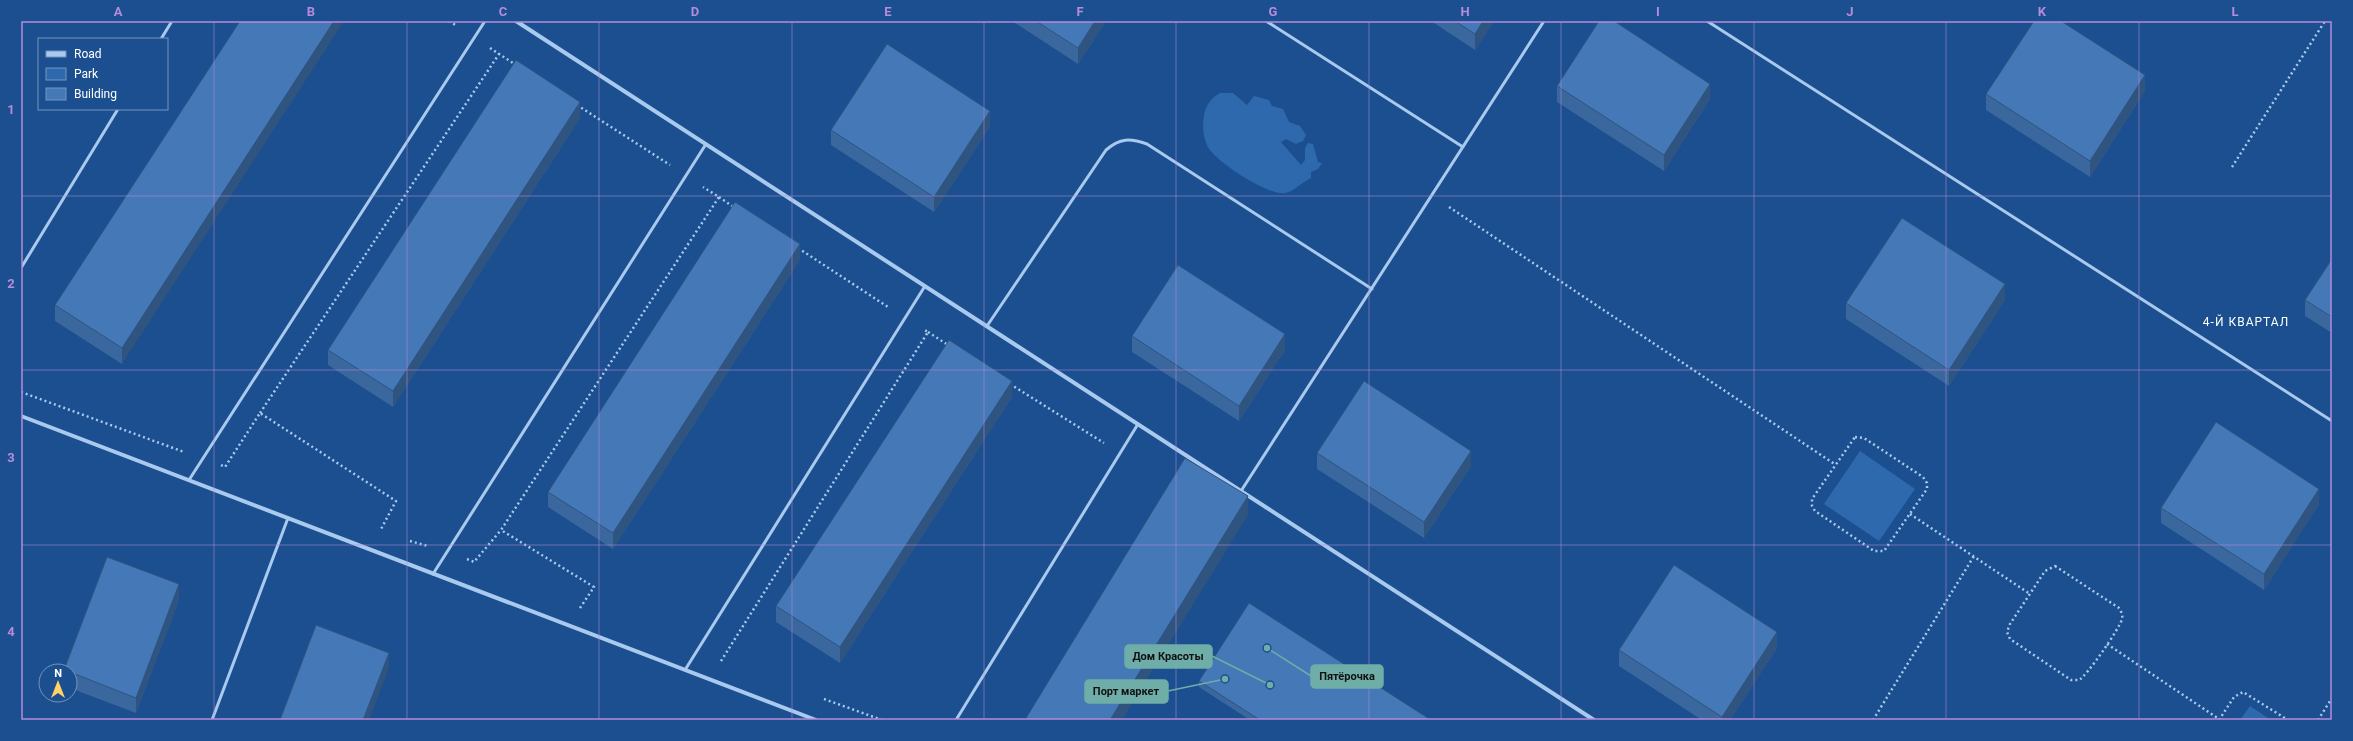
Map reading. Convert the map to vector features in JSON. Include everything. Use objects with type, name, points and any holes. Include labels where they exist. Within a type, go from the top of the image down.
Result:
[{"type":"street","points":[[516,21],[1594,720]]},
{"type":"street","points":[[21,416],[816,720]]},
{"type":"lane","points":[[162,38],[172,21]]},
{"type":"lane","points":[[189,480],[485,21]]},
{"type":"lane","points":[[1266,21],[1463,147]]},
{"type":"lane","points":[[1241,491],[1544,21]]},
{"type":"lane","points":[[1707,21],[2332,421]]},
{"type":"lane","points":[[21,268],[117,110]]},
{"type":"lane","points":[[987,326],[1106,150],[1115,142],[1130,138],[1147,144],[1372,289]]},
{"type":"lane","points":[[434,574],[446,551],[706,144]]},
{"type":"lane","points":[[685,670],[694,652],[925,286]]},
{"type":"lane","points":[[956,720],[1138,424]]},
{"type":"lane","points":[[212,720],[288,518]]},
{"type":"path","points":[[449,21],[519,67]]},
{"type":"path","points":[[2232,167],[2326,21]]},
{"type":"path","points":[[21,392],[225,467],[499,54]]},
{"type":"path","points":[[409,540],[446,551],[474,562],[501,530],[719,197],[572,101]]},
{"type":"path","points":[[1432,196],[1836,465]]},
{"type":"path","points":[[928,332],[955,349]]},
{"type":"path","points":[[1007,382],[1120,452]]},
{"type":"path","points":[[260,413],[396,501],[379,532],[386,534]]},
{"type":"path","points":[[1858,437],[1864,438],[1926,480],[1927,489],[1910,514],[1887,549],[1878,552],[1874,551],[1813,508],[1812,499],[1853,439],[1858,437]]},
{"type":"path","points":[[1910,514],[2030,594]]},
{"type":"path","points":[[501,530],[594,587],[578,610],[586,613]]},
{"type":"path","points":[[1873,720],[1974,556]]},
{"type":"path","points":[[2058,567],[2122,611],[2122,619],[2107,644],[2082,679],[2071,680],[2010,640],[2008,635],[2010,624],[2048,568],[2058,567]]},
{"type":"path","points":[[2107,644],[2219,720],[2234,697],[2243,692],[2288,720]]},
{"type":"path","points":[[694,652],[728,664]]},
{"type":"path","points":[[2318,720],[2332,698]]},
{"type":"path","points":[[823,699],[882,720]]},
{"type":"green space","points":[[1220,93],[1233,93],[1247,105],[1254,96],[1269,100],[1272,106],[1283,109],[1289,122],[1300,126],[1306,135],[1303,141],[1296,144],[1286,139],[1281,142],[1301,165],[1305,160],[1305,148],[1308,143],[1313,144],[1318,162],[1322,163],[1318,169],[1311,172],[1311,178],[1289,192],[1277,192],[1244,178],[1215,156],[1206,142],[1203,129],[1203,120],[1208,105],[1214,97]]},
{"type":"green space","points":[[1860,451],[1915,489],[1879,541],[1824,504]]},
{"type":"green space","points":[[2250,706],[2271,720],[2240,720]]},
{"type":"building","points":[[240,21],[334,21],[122,348],[55,305]]},
{"type":"building","points":[[1036,21],[1095,21],[1078,48]]},
{"type":"building","points":[[1455,21],[1483,21],[1475,34]]},
{"type":"building","points":[[1599,21],[1614,21],[1710,84],[1664,155],[1557,86]]},
{"type":"building","points":[[2034,21],[2061,21],[2145,75],[2090,161],[1986,94]]},
{"type":"building","points":[[887,44],[990,111],[934,197],[831,130]]},
{"type":"building","points":[[516,60],[580,102],[393,391],[328,350]]},
{"type":"building","points":[[735,202],[800,244],[613,533],[548,492]]},
{"type":"building","points":[[1902,218],[2005,284],[1949,370],[1846,303]]},
{"type":"building","points":[[2332,259],[2332,317],[2305,300]]},
{"type":"building","points":[[1178,265],[1285,334],[1239,406],[1132,336]]},
{"type":"building","points":[[949,340],[1012,381],[840,647],[776,606]]},
{"type":"building","points":[[1364,381],[1471,451],[1424,522],[1317,453]]},
{"type":"building","points":[[2216,422],[2319,489],[2264,574],[2161,508]]},
{"type":"building","points":[[1185,458],[1248,496],[1110,720],[1030,720],[1026,718]]},
{"type":"building","points":[[107,557],[179,584],[136,698],[78,675],[78,663],[67,663]]},
{"type":"building","points":[[1674,565],[1777,632],[1722,717],[1619,650]]},
{"type":"building","points":[[1249,603],[1431,720],[1260,720],[1199,681]]},
{"type":"building","points":[[316,625],[389,653],[363,720],[280,720]]},
{"type":"place","name":"Пятёрочка","points":[[1267,648]]},
{"type":"place","name":"Порт маркет","points":[[1225,679]]},
{"type":"place","name":"Дом Красоты","points":[[1270,685]]},
{"type":"district","name":"4-Й КВАРТАЛ","points":[[2246,322]]}]
